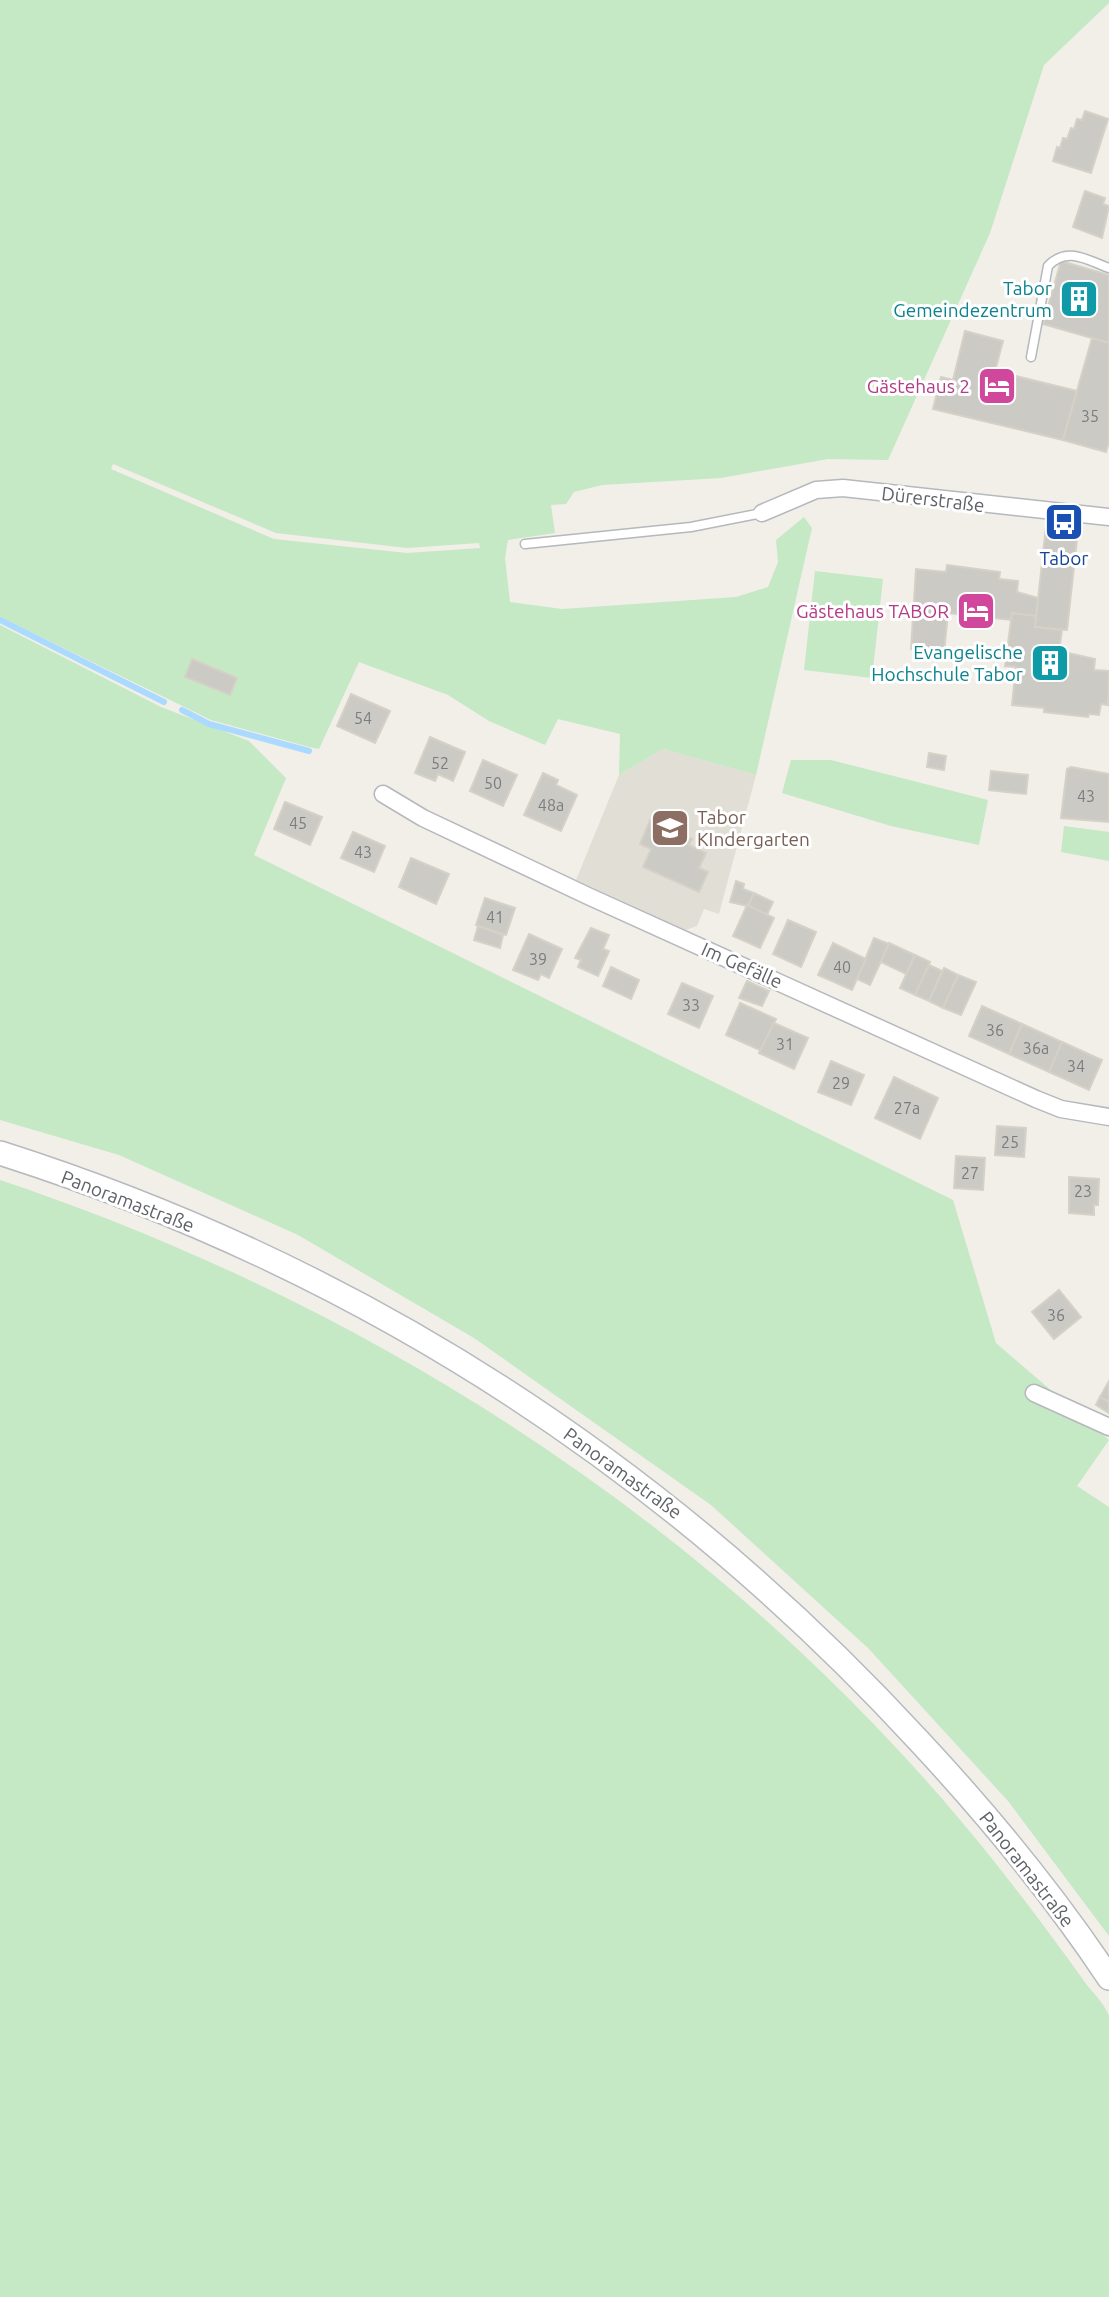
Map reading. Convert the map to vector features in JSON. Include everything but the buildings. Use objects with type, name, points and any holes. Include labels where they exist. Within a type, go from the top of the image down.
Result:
[{"type":"main road","name":"Panoramastraße","points":[[0,1153],[114,1193],[287,1266],[447,1354],[587,1444],[697,1527],[774,1594],[865,1682],[957,1782],[1019,1856],[1109,1978]]},
{"type":"street","name":"Dürerstraße","points":[[762,513],[816,490],[843,488],[1109,517]]},
{"type":"street","name":"Im Gefälle","points":[[383,794],[423,818],[562,884],[1024,1094],[1061,1109],[1109,1117]]},
{"type":"street","points":[[1034,1393],[1109,1427]]},
{"type":"lane","points":[[1031,357],[1048,266],[1057,256],[1071,254],[1109,268]]},
{"type":"lane","points":[[525,544],[680,529],[762,513]]},
{"type":"shaded area","name":"Tabor KIndergarten","points":[[663,749],[756,775],[719,914],[704,909],[697,926],[686,930],[576,880],[619,775]]},
{"type":"green space","points":[[0,0],[1109,0],[1109,3],[1044,65],[990,233],[888,460],[828,459],[721,478],[602,485],[574,492],[566,504],[551,505],[555,533],[508,540],[505,558],[510,602],[562,609],[736,597],[768,587],[778,562],[776,540],[804,517],[812,528],[756,775],[663,749],[619,775],[620,734],[558,719],[545,745],[489,721],[448,695],[359,662],[319,749],[309,747],[211,720],[0,617]],"holes":[[[113,464],[276,533],[407,548],[479,543],[480,548],[407,553],[274,539],[111,469]]]},
{"type":"green space","points":[[815,571],[883,579],[872,678],[804,670]]},
{"type":"green space","points":[[0,625],[161,707],[249,741],[286,778],[254,855],[953,1200],[996,1343],[1109,1440],[1077,1486],[1109,1507],[1109,1936],[1008,1801],[868,1648],[711,1505],[474,1338],[298,1235],[119,1155],[0,1120]]},
{"type":"green space","points":[[791,760],[831,760],[988,800],[979,845],[891,826],[782,793]]},
{"type":"green space","points":[[1064,826],[1109,832],[1109,861],[1061,852]]},
{"type":"green space","points":[[0,1180],[144,1234],[284,1297],[419,1369],[548,1450],[672,1541],[788,1640],[897,1748],[997,1865],[1109,2016],[1109,2297],[0,2297]]},
{"type":"waterway","points":[[0,620],[164,702]]},
{"type":"waterway","points":[[182,710],[209,724],[309,751]]},
{"type":"place","name":"Tabor Gemeindezentrum","points":[[1079,299]]},
{"type":"place","name":"Gästehaus 2","points":[[997,386]]},
{"type":"place","name":"Tabor","points":[[1064,522]]},
{"type":"place","name":"Gästehaus TABOR","points":[[976,611]]},
{"type":"place","name":"Evangelische Hochschule Tabor","points":[[1050,663]]},
{"type":"place","name":"Tabor KIndergarten","points":[[670,828]]}]
